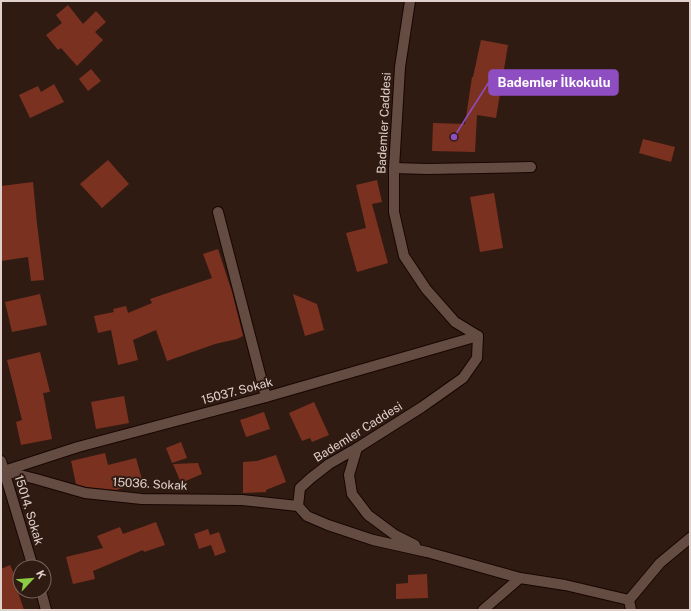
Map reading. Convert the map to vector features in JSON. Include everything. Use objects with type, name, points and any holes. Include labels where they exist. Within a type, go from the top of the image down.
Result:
[{"type":"street","name":"Bademler Caddesi","points":[[298,506],[300,488],[311,478],[329,464],[422,407],[463,378],[477,358],[478,336],[455,322],[426,289],[404,256],[394,212],[394,168],[400,67],[410,1]]},
{"type":"street","points":[[394,168],[427,169],[531,167]]},
{"type":"street","points":[[218,212],[266,397]]},
{"type":"street","name":"15037. Sokak","points":[[4,471],[78,446],[266,397],[478,336]]},
{"type":"street","points":[[357,448],[349,475],[352,494],[368,515],[395,535],[427,552]]},
{"type":"street","name":"15014. Sokak","points":[[1,461],[31,559]]},
{"type":"street","name":"15036. Sokak","points":[[4,471],[85,493],[142,499],[242,500],[298,506]]},
{"type":"street","points":[[298,506],[307,516],[328,525],[373,540],[427,552],[520,578],[565,585],[629,600]]},
{"type":"street","points":[[629,600],[660,562],[690,538]]},
{"type":"street","points":[[483,610],[520,578]]},
{"type":"street","points":[[43,599],[46,610]]},
{"type":"street","points":[[629,600],[631,610]]},
{"type":"building","points":[[68,5],[83,24],[96,11],[106,22],[95,32],[103,40],[77,66],[61,48],[58,50],[46,35],[62,23],[56,15]]},
{"type":"building","points":[[481,40],[508,45],[496,118],[477,115],[475,152],[432,151],[433,123],[465,124],[472,77]]},
{"type":"building","points":[[91,69],[101,81],[88,91],[79,79]]},
{"type":"building","points":[[54,84],[64,102],[30,118],[19,95],[38,86],[41,92]]},
{"type":"building","points":[[643,139],[675,147],[671,162],[639,153]]},
{"type":"building","points":[[108,160],[129,184],[102,208],[80,184]]},
{"type":"building","points":[[377,180],[382,202],[372,204],[388,263],[357,272],[346,233],[366,228],[356,185]]},
{"type":"building","points":[[33,182],[44,280],[31,281],[28,257],[1,261],[1,186]]},
{"type":"building","points":[[494,193],[503,248],[480,252],[470,197]]},
{"type":"building","points":[[218,249],[232,292],[243,336],[167,361],[156,330],[133,340],[138,360],[118,365],[111,330],[98,333],[94,316],[114,312],[113,309],[126,306],[128,313],[152,303],[150,299],[212,278],[203,254]]},
{"type":"building","points":[[40,294],[47,325],[12,332],[5,302]]},
{"type":"building","points":[[293,294],[317,304],[324,330],[305,336]]},
{"type":"building","points":[[40,352],[50,392],[43,393],[52,439],[21,445],[16,422],[22,420],[7,360]]},
{"type":"building","points":[[124,396],[129,423],[96,429],[91,402]]},
{"type":"building","points":[[314,402],[329,435],[312,442],[310,438],[302,441],[289,413]]},
{"type":"building","points":[[264,412],[270,429],[246,437],[240,420]]},
{"type":"building","points":[[181,442],[187,458],[172,463],[166,448]]},
{"type":"building","points":[[105,453],[108,465],[136,458],[143,483],[116,490],[86,487],[76,484],[71,461]]},
{"type":"building","points":[[276,455],[286,482],[266,490],[266,492],[243,493],[243,462],[257,461]]},
{"type":"building","points":[[198,463],[202,474],[181,483],[173,464]]},
{"type":"building","points":[[156,522],[165,545],[144,552],[143,550],[93,571],[95,579],[73,584],[66,557],[103,548],[97,536],[120,527],[123,534]]},
{"type":"building","points":[[208,529],[210,535],[219,532],[226,552],[215,556],[211,545],[199,549],[194,534]]},
{"type":"building","points":[[10,565],[12,569],[12,599],[20,599],[24,610],[1,610],[1,569]]},
{"type":"building","points":[[427,574],[428,598],[396,599],[396,584],[408,583],[408,575]]},
{"type":"place","name":"Bademler İlkokulu","points":[[454,137]]}]
